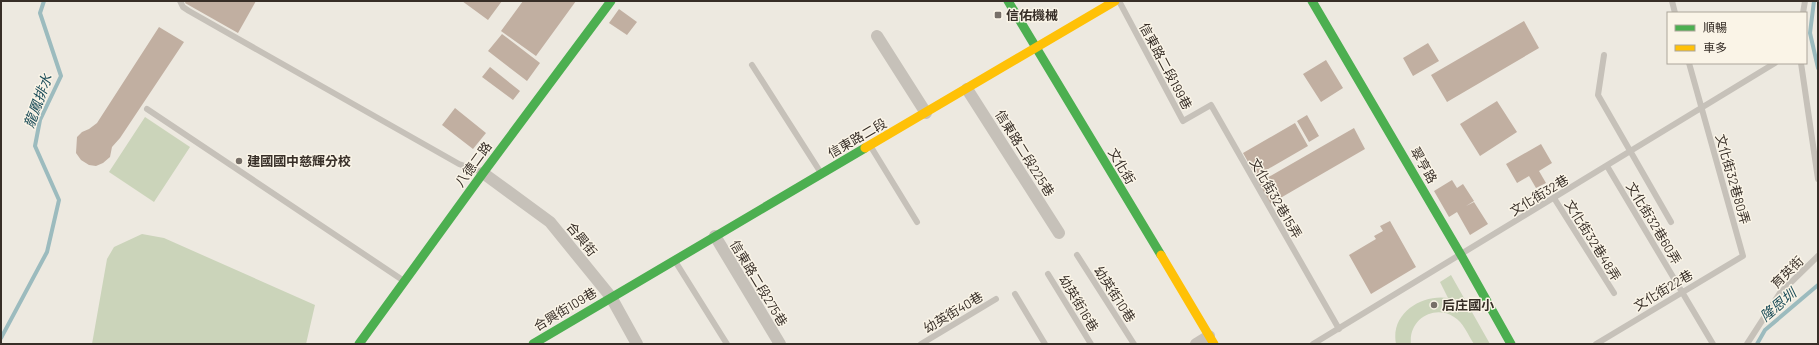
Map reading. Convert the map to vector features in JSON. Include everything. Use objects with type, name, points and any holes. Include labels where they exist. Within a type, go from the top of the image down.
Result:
[{"type":"street","name":"八德二路","points":[[359,344],[483,173],[611,1]]},
{"type":"street","name":"文化街","points":[[1008,1],[1211,340]]},
{"type":"street","name":"信東路二段","points":[[611,296],[1115,1]]},
{"type":"street","name":"翠亨路","points":[[1312,1],[1461,255],[1511,344]]},
{"type":"street","points":[[878,36],[926,113]]},
{"type":"street","name":"信東路二段225巷","points":[[967,89],[1059,233]]},
{"type":"street","name":"合興街","points":[[483,173],[550,222],[611,296],[637,344]]},
{"type":"street","name":"信東路二段275巷","points":[[715,236],[780,344]]},
{"type":"street","name":"合興街109巷","points":[[533,344],[611,296]]},
{"type":"street","points":[[1196,344],[1211,340]]},
{"type":"lane","points":[[180,1],[183,7],[196,15],[459,164],[483,173]]},
{"type":"lane","name":"信東路二段199巷","points":[[1119,1],[1183,120]]},
{"type":"lane","points":[[1672,1],[1676,12]]},
{"type":"lane","points":[[1803,12],[1805,1]]},
{"type":"lane","points":[[1604,55],[1598,95],[1670,222]]},
{"type":"lane","name":"文化街32巷80弄","points":[[1689,64],[1743,256]]},
{"type":"lane","name":"文化街32巷","points":[[1313,344],[1773,64]]},
{"type":"lane","points":[[1801,64],[1818,179]]},
{"type":"lane","points":[[752,65],[821,174]]},
{"type":"lane","name":"文化街32巷15弄","points":[[1183,120],[1211,105],[1339,329]]},
{"type":"lane","points":[[147,109],[404,282]]},
{"type":"lane","points":[[870,145],[917,222]]},
{"type":"lane","name":"文化街32巷60弄","points":[[1607,166],[1713,344]]},
{"type":"lane","name":"文化街32巷48弄","points":[[1554,198],[1614,293]]},
{"type":"lane","name":"幼英街10巷","points":[[1077,255],[1134,344]]},
{"type":"lane","name":"文化街22巷","points":[[1596,344],[1681,291],[1743,256]]},
{"type":"lane","name":"育英街","points":[[1747,344],[1780,293],[1818,256]]},
{"type":"lane","points":[[674,260],[727,344]]},
{"type":"lane","name":"幼英街16巷","points":[[1048,274],[1091,344]]},
{"type":"lane","points":[[1015,294],[1045,344]]},
{"type":"lane","name":"幼英街40巷","points":[[921,344],[996,299]]},
{"type":"green space","points":[[145,117],[190,147],[154,202],[109,172]]},
{"type":"green space","points":[[142,234],[164,238],[315,305],[306,344],[92,344],[107,259],[114,247]]},
{"type":"green space","points":[[1451,275],[1490,344],[1474,344],[1463,325],[1457,319],[1446,313],[1438,312],[1418,321],[1411,335],[1411,344],[1396,344],[1395,333],[1398,323],[1403,315],[1410,308],[1428,299],[1448,298],[1440,282]]},
{"type":"building","points":[[186,1],[256,1],[238,33],[185,3]]},
{"type":"building","points":[[462,1],[502,1],[488,20]]},
{"type":"building","points":[[523,1],[576,1],[536,56],[501,31]]},
{"type":"building","points":[[619,9],[637,22],[627,35],[609,23]]},
{"type":"building","points":[[1524,21],[1539,48],[1447,102],[1431,75]]},
{"type":"building","points":[[159,27],[184,42],[120,138],[112,147],[110,157],[103,163],[96,166],[89,165],[81,160],[76,153],[77,137],[82,132],[97,123]]},
{"type":"building","points":[[502,34],[540,63],[527,81],[488,51]]},
{"type":"building","points":[[1428,43],[1439,61],[1413,76],[1403,58]]},
{"type":"building","points":[[1326,60],[1343,88],[1321,102],[1303,74]]},
{"type":"building","points":[[490,67],[520,91],[513,100],[482,77]]},
{"type":"building","points":[[1497,101],[1517,132],[1480,156],[1460,124]]},
{"type":"building","points":[[455,108],[486,133],[473,149],[442,125]]},
{"type":"building","points":[[1307,115],[1319,136],[1309,142],[1297,121]]},
{"type":"building","points":[[1295,123],[1308,146],[1256,176],[1243,153]]},
{"type":"building","points":[[1354,128],[1365,149],[1270,204],[1258,183]]},
{"type":"building","points":[[1541,144],[1552,163],[1539,171],[1546,183],[1536,188],[1529,176],[1517,183],[1506,164]]},
{"type":"building","points":[[1452,180],[1457,188],[1463,184],[1474,201],[1466,206],[1474,202],[1488,224],[1470,235],[1457,212],[1449,217],[1434,191]]},
{"type":"building","points":[[1390,221],[1416,267],[1371,294],[1349,255],[1376,239],[1374,236],[1383,231],[1380,226]]},
{"type":"waterway","name":"龍鳳排水","points":[[1,338],[47,252],[59,200],[35,146],[40,120],[61,76],[40,13],[44,1]]},
{"type":"waterway","name":"隆恩圳","points":[[1814,1],[1810,33],[1818,68]]},
{"type":"waterway","name":"隆恩圳","points":[[1757,344],[1765,330],[1818,285]]},
{"type":"traffic: fast","points":[[359,344],[483,173],[611,1]]},
{"type":"traffic: fast","points":[[1008,1],[1161,255]]},
{"type":"traffic: fast","points":[[1312,1],[1461,255],[1511,344]]},
{"type":"traffic: fast","points":[[533,344],[865,148]]},
{"type":"traffic: slow","points":[[865,148],[1115,1]]},
{"type":"traffic: slow","points":[[1161,255],[1214,344]]},
{"type":"place","name":"信佑機械","points":[[998,15]]},
{"type":"place","name":"建國國中慈輝分校","points":[[239,161]]},
{"type":"place","name":"后庄國小","points":[[1434,305]]}]
